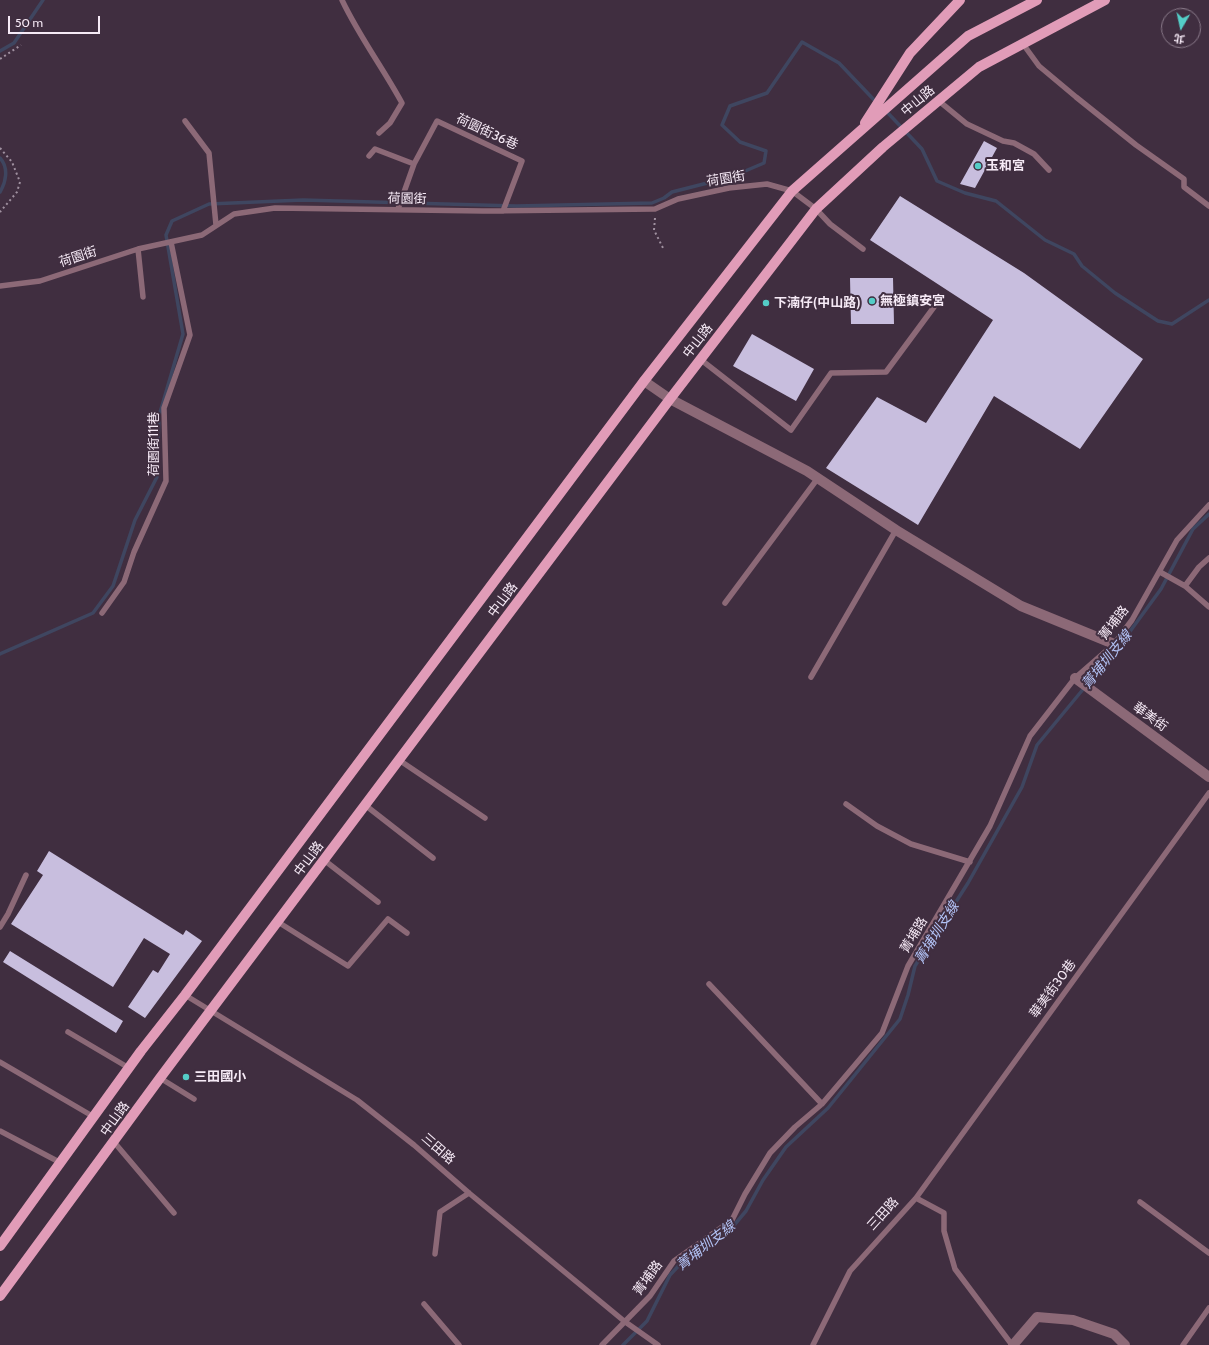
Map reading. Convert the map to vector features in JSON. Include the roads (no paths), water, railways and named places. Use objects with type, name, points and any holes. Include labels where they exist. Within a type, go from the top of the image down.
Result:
[{"type":"main road","points":[[858,134],[910,52],[960,0]]},
{"type":"main road","name":"中山路","points":[[0,1246],[129,1068],[644,381],[792,191],[968,36],[1037,0]]},
{"type":"main road","name":"中山路","points":[[0,1296],[160,1078],[670,399],[816,209],[883,147],[979,67],[1105,0]]},
{"type":"street","points":[[644,381],[670,399],[801,467],[896,530],[1021,606],[1114,644]]},
{"type":"street","name":"華美街","points":[[1075,678],[1209,777]]},
{"type":"street","name":"三田路","points":[[1012,1345],[1037,1318],[1073,1320],[1114,1334],[1125,1345]]},
{"type":"lane","points":[[342,0],[352,23],[390,80],[402,103],[390,123],[379,133]]},
{"type":"lane","points":[[1022,44],[1040,66],[1136,145],[1184,179],[1184,187],[1209,206]]},
{"type":"lane","points":[[939,101],[967,124],[1004,141],[1014,142],[1034,154],[1049,170]]},
{"type":"lane","points":[[185,121],[209,153],[216,224]]},
{"type":"lane","name":"荷園街36巷","points":[[398,209],[414,164],[437,121],[522,161],[503,211]]},
{"type":"lane","points":[[368,156],[376,149],[414,164]]},
{"type":"lane","name":"荷園街","points":[[0,286],[40,281],[138,249],[202,235],[216,224],[234,214],[275,208],[503,211],[655,209],[678,198],[729,188],[767,184],[792,191],[816,209],[830,224],[863,249]]},
{"type":"lane","name":"荷園街111巷","points":[[102,613],[124,582],[134,552],[166,481],[164,408],[190,335],[171,242]]},
{"type":"lane","points":[[138,249],[143,297]]},
{"type":"lane","points":[[700,360],[790,430],[831,372],[886,372],[934,308]]},
{"type":"lane","points":[[725,603],[818,478]]},
{"type":"lane","name":"菁埔路","points":[[602,1345],[650,1296],[674,1261],[732,1220],[745,1194],[770,1153],[795,1127],[822,1104],[882,1033],[908,966],[990,826],[1030,736],[1075,678],[1114,644],[1132,620],[1177,540],[1209,505]]},
{"type":"lane","points":[[811,677],[896,530]]},
{"type":"lane","points":[[1185,586],[1198,567],[1209,558]]},
{"type":"lane","points":[[1160,572],[1185,586],[1209,607]]},
{"type":"lane","points":[[399,760],[484,818]]},
{"type":"lane","name":"華美街30巷","points":[[916,1198],[1209,793]]},
{"type":"lane","points":[[846,804],[877,826],[911,844],[970,862]]},
{"type":"lane","points":[[365,805],[433,858]]},
{"type":"lane","points":[[324,860],[378,902]]},
{"type":"lane","points":[[0,927],[8,914],[26,875]]},
{"type":"lane","points":[[278,922],[348,966],[388,919],[407,933]]},
{"type":"lane","points":[[709,984],[822,1104]]},
{"type":"lane","name":"三田路","points":[[185,995],[357,1100],[414,1145],[469,1193],[624,1321],[658,1345]]},
{"type":"lane","points":[[68,1032],[129,1068]]},
{"type":"lane","points":[[0,1062],[94,1117]]},
{"type":"lane","points":[[160,1078],[194,1099]]},
{"type":"lane","points":[[0,1132],[61,1163]]},
{"type":"lane","points":[[114,1142],[174,1213]]},
{"type":"lane","points":[[435,1254],[440,1212],[469,1193]]},
{"type":"lane","name":"三田路","points":[[814,1345],[850,1271],[916,1198],[944,1213],[944,1231],[955,1269],[1012,1345]]},
{"type":"lane","points":[[1140,1202],[1209,1253]]},
{"type":"lane","points":[[424,1304],[459,1345]]},
{"type":"lane","points":[[1183,1345],[1209,1308]]},
{"type":"waterway","points":[[0,51],[14,43],[43,0]]},
{"type":"waterway","points":[[0,654],[93,613],[113,586],[135,520],[157,477],[159,416],[183,334],[166,235],[172,221],[209,204],[303,200],[516,206],[652,203],[664,198],[672,192],[731,177],[764,163],[766,151],[740,142],[722,125],[730,106],[767,93],[802,42],[839,63],[877,103]]},
{"type":"waterway","points":[[886,111],[922,149],[937,181],[965,193],[996,201],[1045,240],[1074,254],[1082,266],[1115,293],[1158,321],[1172,324],[1209,300]]},
{"type":"waterway","points":[[0,158],[6,171],[4,184],[0,192]]},
{"type":"waterway","name":"菁埔圳支線","points":[[623,1345],[647,1321],[670,1275],[686,1258],[730,1230],[746,1211],[763,1180],[786,1147],[828,1108],[900,1019],[915,966],[968,883],[1022,787],[1037,745],[1123,641],[1161,589],[1193,529],[1209,514]]},
{"type":"place","name":"玉和宮","points":[[978,166]]},
{"type":"place","name":"無極鎮安宮","points":[[872,301]]},
{"type":"place","name":"下湳仔(中山路)","points":[[766,303]]},
{"type":"place","name":"三田國小","points":[[186,1077]]}]
